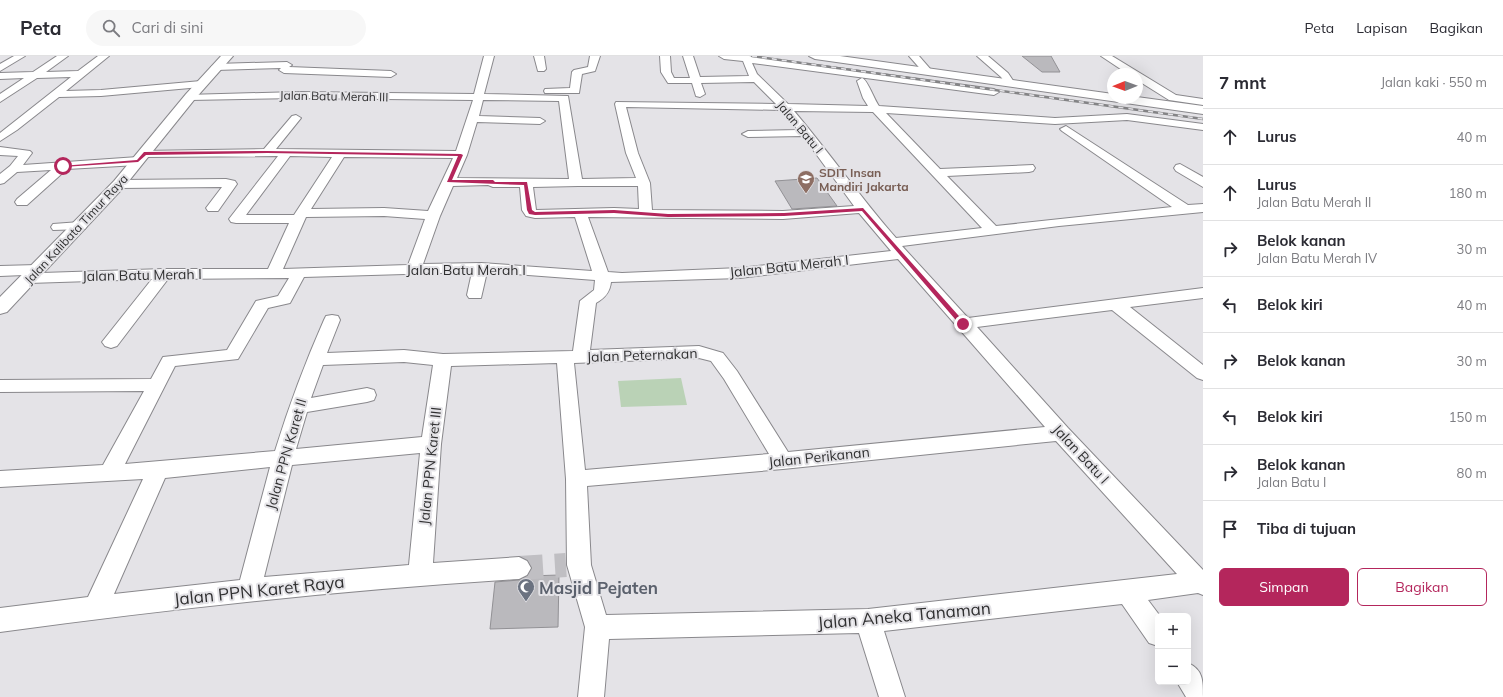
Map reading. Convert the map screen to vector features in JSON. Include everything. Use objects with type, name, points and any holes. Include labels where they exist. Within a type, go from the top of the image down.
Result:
[{"type":"main road","points":[[815,56],[847,58],[927,71],[1107,93]]},
{"type":"main road","name":"Jalan Kalibata Timur Raya","points":[[0,308],[119,184],[190,97],[222,61]]},
{"type":"main road","points":[[1012,82],[1107,97]]},
{"type":"main road","points":[[1143,99],[1203,107]]},
{"type":"main road","points":[[1143,102],[1203,110]]},
{"type":"street","points":[[0,69],[20,56]]},
{"type":"street","points":[[0,99],[63,56]]},
{"type":"street","points":[[0,138],[58,94],[80,74],[104,56]]},
{"type":"street","points":[[414,269],[433,216],[461,155],[473,119],[489,56]]},
{"type":"street","points":[[539,56],[541,69]]},
{"type":"street","points":[[545,95],[575,91],[577,72],[592,69],[595,56]]},
{"type":"street","points":[[665,56],[666,72],[671,81],[757,79]]},
{"type":"street","points":[[688,56],[700,94]]},
{"type":"street","points":[[724,56],[994,92]]},
{"type":"street","points":[[914,56],[927,71]]},
{"type":"street","points":[[982,56],[1005,74],[1012,82]]},
{"type":"street","points":[[1106,56],[1125,68]]},
{"type":"street","name":"Jalan Batu I","points":[[746,58],[757,79],[785,107],[863,209],[896,249],[1061,433],[1201,583]]},
{"type":"street","points":[[222,61],[284,70],[392,74]]},
{"type":"street","points":[[0,69],[6,70],[0,75]]},
{"type":"street","points":[[267,95],[284,70]]},
{"type":"street","points":[[0,75],[80,74]]},
{"type":"street","points":[[1143,79],[1173,98],[1203,102]]},
{"type":"street","points":[[862,80],[868,98],[876,109],[992,230]]},
{"type":"street","points":[[58,94],[101,93],[201,84]]},
{"type":"street","name":"Jalan Batu Merah III","points":[[190,97],[267,95],[478,97],[545,95]]},
{"type":"street","points":[[545,95],[564,98],[576,183]]},
{"type":"street","points":[[646,213],[643,182],[632,153],[620,104],[876,109],[1048,121],[1083,121],[1110,117],[1148,119],[1203,127]]},
{"type":"street","points":[[267,152],[296,118]]},
{"type":"street","points":[[473,119],[540,121]]},
{"type":"street","points":[[1146,131],[1157,130],[1148,119]]},
{"type":"street","points":[[1066,129],[1184,209]]},
{"type":"street","points":[[748,134],[806,133]]},
{"type":"street","points":[[0,151],[26,153],[14,169],[0,180]]},
{"type":"street","points":[[14,169],[63,166],[141,157],[267,152],[461,155]]},
{"type":"street","points":[[286,153],[236,219],[383,211],[413,212],[433,216]]},
{"type":"street","points":[[273,274],[300,216],[340,154]]},
{"type":"street","points":[[928,164],[995,160]]},
{"type":"street","points":[[22,202],[63,166]]},
{"type":"street","points":[[936,173],[1029,168]]},
{"type":"street","points":[[1180,168],[1203,183]]},
{"type":"street","points":[[119,184],[226,182],[231,184],[214,208]]},
{"type":"street","points":[[449,182],[643,182]]},
{"type":"street","points":[[526,183],[530,213],[784,215],[863,209]]},
{"type":"street","name":"Jalan Batu Merah I","points":[[0,270],[33,274],[273,274],[481,267],[622,278],[740,273],[896,249],[992,230],[1203,208]]},
{"type":"street","points":[[580,213],[602,276],[603,289],[600,294],[588,301],[573,357],[576,479],[572,565],[597,627],[591,697]]},
{"type":"street","points":[[58,227],[80,226]]},
{"type":"street","points":[[475,295],[481,267]]},
{"type":"street","points":[[110,472],[155,385],[170,360],[232,355],[262,304],[284,300],[299,273]]},
{"type":"street","points":[[112,342],[164,274]]},
{"type":"street","points":[[963,324],[1118,306],[1203,293]]},
{"type":"street","points":[[1118,306],[1203,374]]},
{"type":"street","name":"Jalan PPN Karet II","points":[[249,590],[282,459],[315,359],[332,320]]},
{"type":"street","name":"Jalan Peternakan","points":[[315,359],[404,356],[443,360],[699,352],[717,357],[731,375],[783,461]]},
{"type":"street","name":"Jalan PPN Karet III","points":[[420,574],[431,444],[443,360]]},
{"type":"street","points":[[0,386],[155,385]]},
{"type":"street","points":[[298,407],[366,396]]},
{"type":"street","name":"Jalan Perikanan","points":[[576,479],[783,461],[1061,433]]},
{"type":"street","points":[[0,479],[158,470],[431,444]]},
{"type":"street","points":[[96,606],[158,470]]},
{"type":"street","name":"Jalan PPN Karet Raya","points":[[0,620],[96,606],[249,590],[420,574],[519,568]]},
{"type":"street","name":"Jalan Aneka Tanaman","points":[[597,627],[868,621],[1201,583]]},
{"type":"street","points":[[1128,592],[1155,630]]},
{"type":"street","points":[[868,621],[892,697]]},
{"type":"street","points":[[1191,681],[1201,697]]},
{"type":"green space","points":[[681,378],[687,405],[621,407],[618,381]]},
{"type":"building","points":[[1022,56],[1051,56],[1060,72],[1042,72]]},
{"type":"building","name":"SDIT Insan Mandiri Jakarta","points":[[817,178],[837,206],[792,209],[775,181]]},
{"type":"building","name":"Masjid Pejaten","points":[[559,575],[558,627],[490,629],[495,582],[519,580],[528,576]]},
{"type":"tunnel","points":[[519,568],[566,565]]},
{"type":"railway","points":[[752,56],[1203,119]]},
{"type":"place","name":"SDIT Insan Mandiri Jakarta","points":[[806,194]]},
{"type":"place","name":"Masjid Pejaten","points":[[526,602]]},
{"type":"route","points":[[63,166],[138,161],[144,153],[267,152],[461,155],[449,182],[493,181],[492,183],[526,183],[529,210],[530,213],[535,214],[614,212],[668,215],[784,215],[863,209],[963,324]]}]
